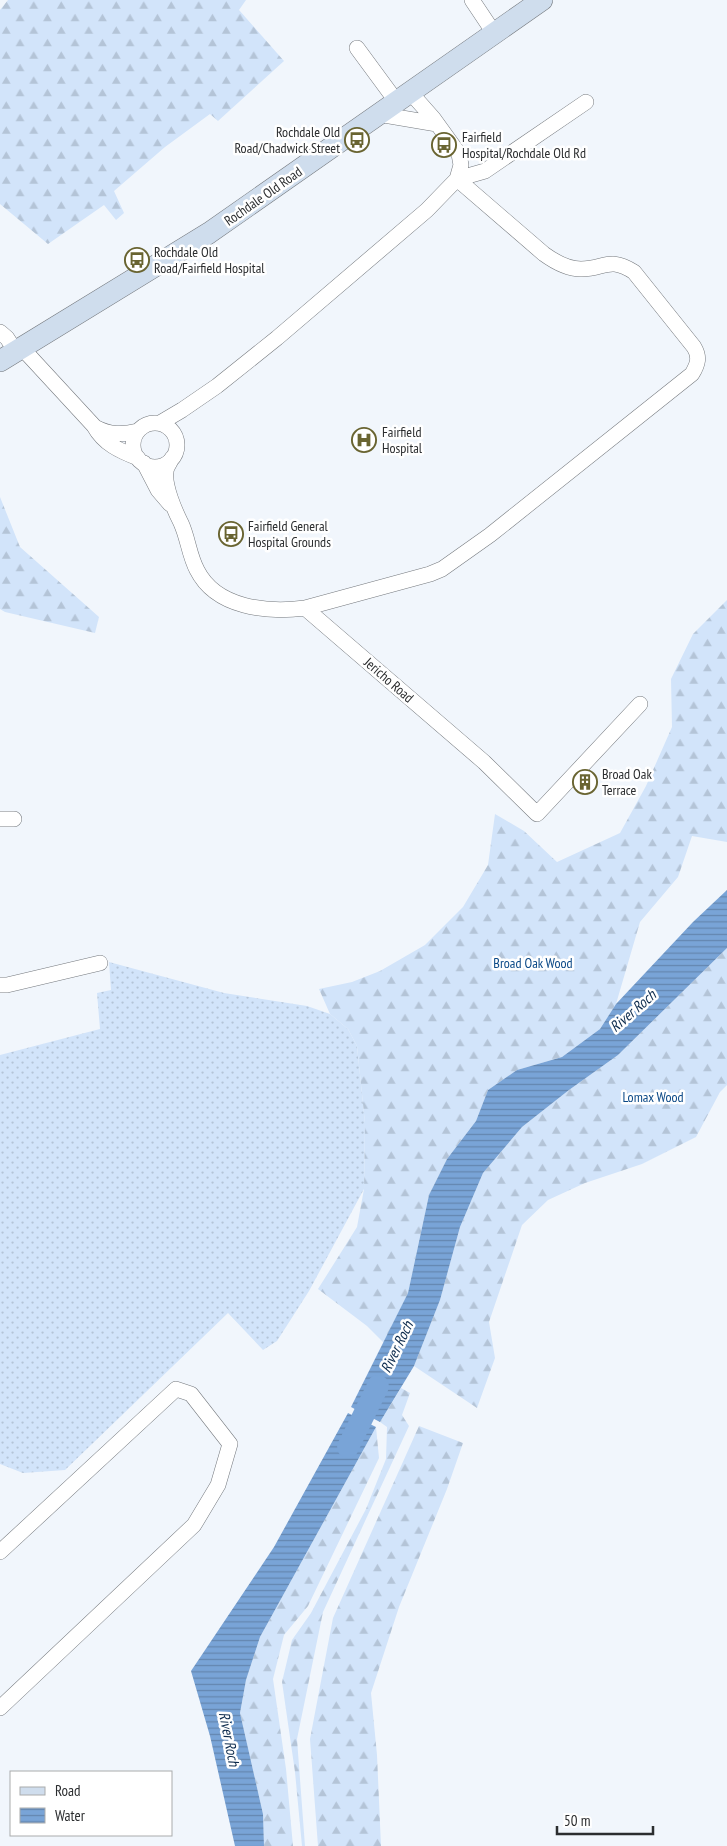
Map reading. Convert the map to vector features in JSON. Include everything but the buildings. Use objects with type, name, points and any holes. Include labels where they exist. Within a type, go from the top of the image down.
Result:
[{"type":"main road","name":"Rochdale Old Road","points":[[13,354],[209,233],[542,0]]},
{"type":"street","points":[[472,0],[494,33]]},
{"type":"street","points":[[160,423],[217,386],[277,338],[428,210],[457,179],[461,165],[458,154],[437,124],[403,96],[356,48]]},
{"type":"street","points":[[457,179],[485,171],[586,102]]},
{"type":"street","points":[[378,114],[437,124]]},
{"type":"street","points":[[94,426],[114,434],[126,434],[138,431],[151,423],[160,423],[167,426],[175,436],[177,444],[176,452],[166,470],[166,481],[198,572],[209,586],[220,595],[235,602],[254,608],[289,610],[305,608],[430,574],[442,568],[490,535],[692,374],[697,366],[698,355],[694,347],[634,272],[611,258],[580,269],[567,267],[557,262],[544,254],[457,179]]},
{"type":"street","points":[[0,332],[7,338],[13,354],[94,426],[107,443],[141,461],[158,466],[172,458]]},
{"type":"street","points":[[138,431],[133,444],[134,451],[158,490],[177,515]]},
{"type":"street","name":"Jericho Road","points":[[305,608],[484,762],[537,814],[640,704]]},
{"type":"street","points":[[0,984],[7,985],[100,963]]},
{"type":"street","points":[[0,1552],[176,1389],[191,1394],[230,1444],[218,1485],[194,1525],[0,1708]]},
{"type":"green space","points":[[8,0],[246,0],[239,10],[284,61],[218,121],[210,114],[165,147],[114,191],[124,213],[116,220],[104,205],[48,244],[0,204],[0,10]]},
{"type":"green space","points":[[0,497],[20,547],[99,617],[95,633],[5,612],[0,609]]},
{"type":"green space","name":"Broad Oak Wood","points":[[727,600],[727,842],[692,836],[678,877],[640,922],[616,1004],[600,1029],[562,1057],[517,1070],[488,1090],[476,1121],[447,1159],[429,1195],[408,1293],[384,1343],[367,1326],[318,1289],[357,1227],[364,1189],[365,1123],[357,1046],[348,1029],[330,1014],[319,989],[352,982],[380,971],[425,945],[463,907],[488,865],[495,814],[524,831],[557,862],[620,833],[646,786],[672,727],[671,679],[693,634]]},
{"type":"green space","name":"Lomax Wood","points":[[727,948],[727,1085],[720,1092],[696,1137],[642,1164],[585,1183],[548,1200],[522,1225],[489,1322],[495,1358],[477,1408],[414,1366],[440,1300],[460,1227],[483,1173],[522,1127],[618,1055]]},
{"type":"green space","points":[[109,962],[224,993],[307,1006],[330,1014],[348,1029],[357,1046],[365,1123],[364,1189],[309,1291],[277,1341],[263,1350],[228,1313],[65,1470],[23,1473],[0,1464],[0,1055],[100,1029],[97,993],[111,990]]},
{"type":"green space","points":[[401,1388],[410,1393],[402,1415],[409,1426],[323,1612],[297,1739],[305,1846],[302,1846],[295,1772],[282,1682],[292,1640],[311,1613],[366,1509],[386,1459],[387,1427],[380,1422]]},
{"type":"green space","points":[[419,1426],[463,1443],[447,1489],[399,1607],[371,1693],[377,1755],[381,1846],[318,1846],[310,1739],[333,1618]]},
{"type":"green space","points":[[376,1427],[379,1458],[308,1606],[284,1635],[273,1679],[286,1769],[293,1846],[264,1846],[263,1814],[240,1713],[246,1680],[260,1637]]},
{"type":"water","points":[[727,890],[727,948],[618,1055],[522,1127],[483,1173],[460,1227],[440,1300],[414,1366],[380,1422],[351,1407],[408,1293],[429,1195],[447,1159],[476,1121],[488,1090],[517,1070],[562,1057],[600,1029],[616,1004],[693,922]]},
{"type":"water","points":[[348,1413],[376,1427],[260,1637],[246,1680],[240,1713],[263,1814],[264,1846],[235,1846],[210,1736],[191,1671],[274,1547]]},
{"type":"waterway","name":"River Roch","points":[[348,1447],[378,1386]]},
{"type":"place","name":"Rochdale Old Road/Chadwick Street","points":[[357,140]]},
{"type":"place","name":"Fairfield Hospital/Rochdale Old Rd","points":[[444,145]]},
{"type":"place","name":"Rochdale Old Road/Fairfield Hospital","points":[[137,260]]},
{"type":"place","name":"Fairfield Hospital","points":[[364,440]]},
{"type":"place","name":"Fairfield General Hospital Grounds","points":[[231,534]]},
{"type":"place","name":"Broad Oak Terrace","points":[[585,782]]}]
